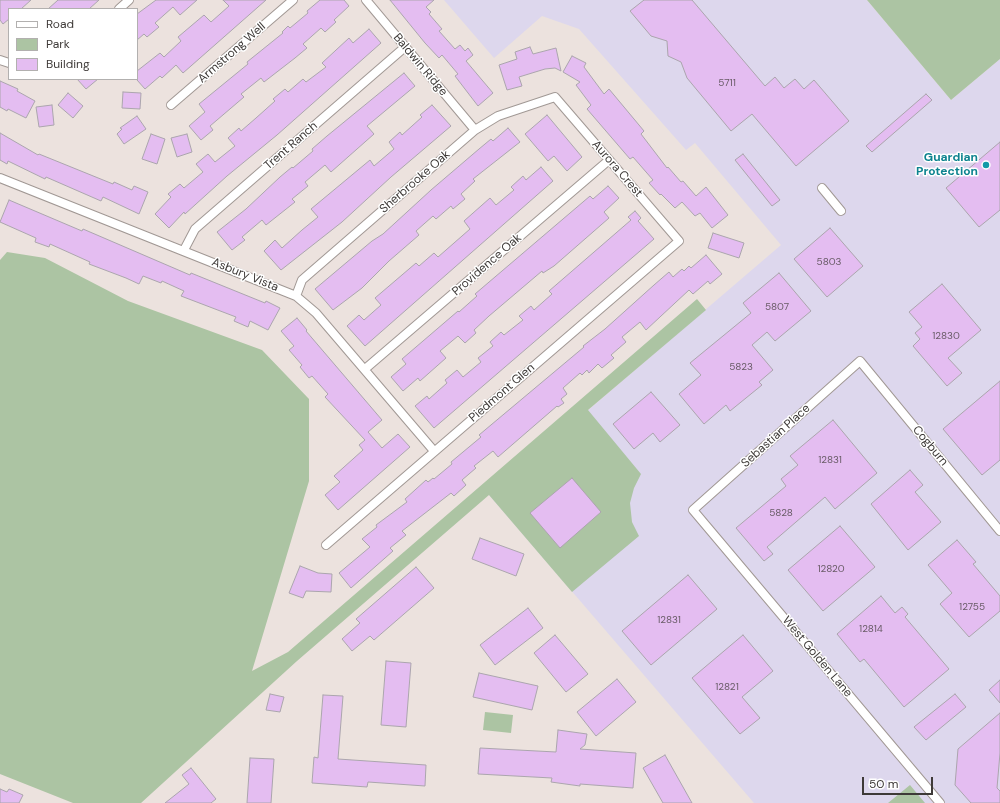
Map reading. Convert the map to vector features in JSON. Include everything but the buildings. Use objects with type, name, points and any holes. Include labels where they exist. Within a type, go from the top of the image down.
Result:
[{"type":"street","points":[[120,8],[130,0]]},
{"type":"street","name":"Armstrong Well","points":[[171,105],[293,0]]},
{"type":"street","name":"Baldwin Ridge","points":[[366,0],[475,130]]},
{"type":"street","name":"Trent Ranch","points":[[184,250],[195,229],[405,47]]},
{"type":"street","name":"Sherbrooke Oak","points":[[296,296],[302,280],[475,130],[498,116],[554,97]]},
{"type":"street","name":"Aurora Crest","points":[[554,97],[678,241]]},
{"type":"street","name":"Providence Oak","points":[[365,369],[609,160]]},
{"type":"street","name":"Asbury Vista","points":[[0,178],[184,250],[296,296],[316,313],[434,451]]},
{"type":"street","points":[[822,188],[841,211]]},
{"type":"street","name":"Piedmont Glen","points":[[326,545],[678,241]]},
{"type":"street","name":"Sebastian Place","points":[[693,510],[860,361]]},
{"type":"street","name":"Cogburn","points":[[860,361],[1000,531]]},
{"type":"street","name":"West Golden Lane","points":[[693,510],[940,803]]},
{"type":"shaded area","points":[[444,0],[867,0],[951,100],[1000,59],[1000,803],[754,803],[489,495],[781,245],[695,143],[686,150],[579,29],[542,16],[494,58]]},
{"type":"green space","points":[[867,0],[1000,0],[1000,59],[951,100]]},
{"type":"green space","points":[[7,252],[45,258],[128,301],[262,350],[309,399],[309,481],[252,671],[288,652],[697,299],[706,310],[588,410],[641,474],[634,488],[630,503],[632,522],[639,536],[572,592],[489,495],[297,661],[141,803],[73,803],[0,774],[0,260]]},
{"type":"green space","points":[[485,712],[513,715],[511,733],[483,730]]},
{"type":"green space","points":[[910,785],[925,803],[888,803]]},
{"type":"place","name":"Guardian Protection","points":[[986,165]]}]
